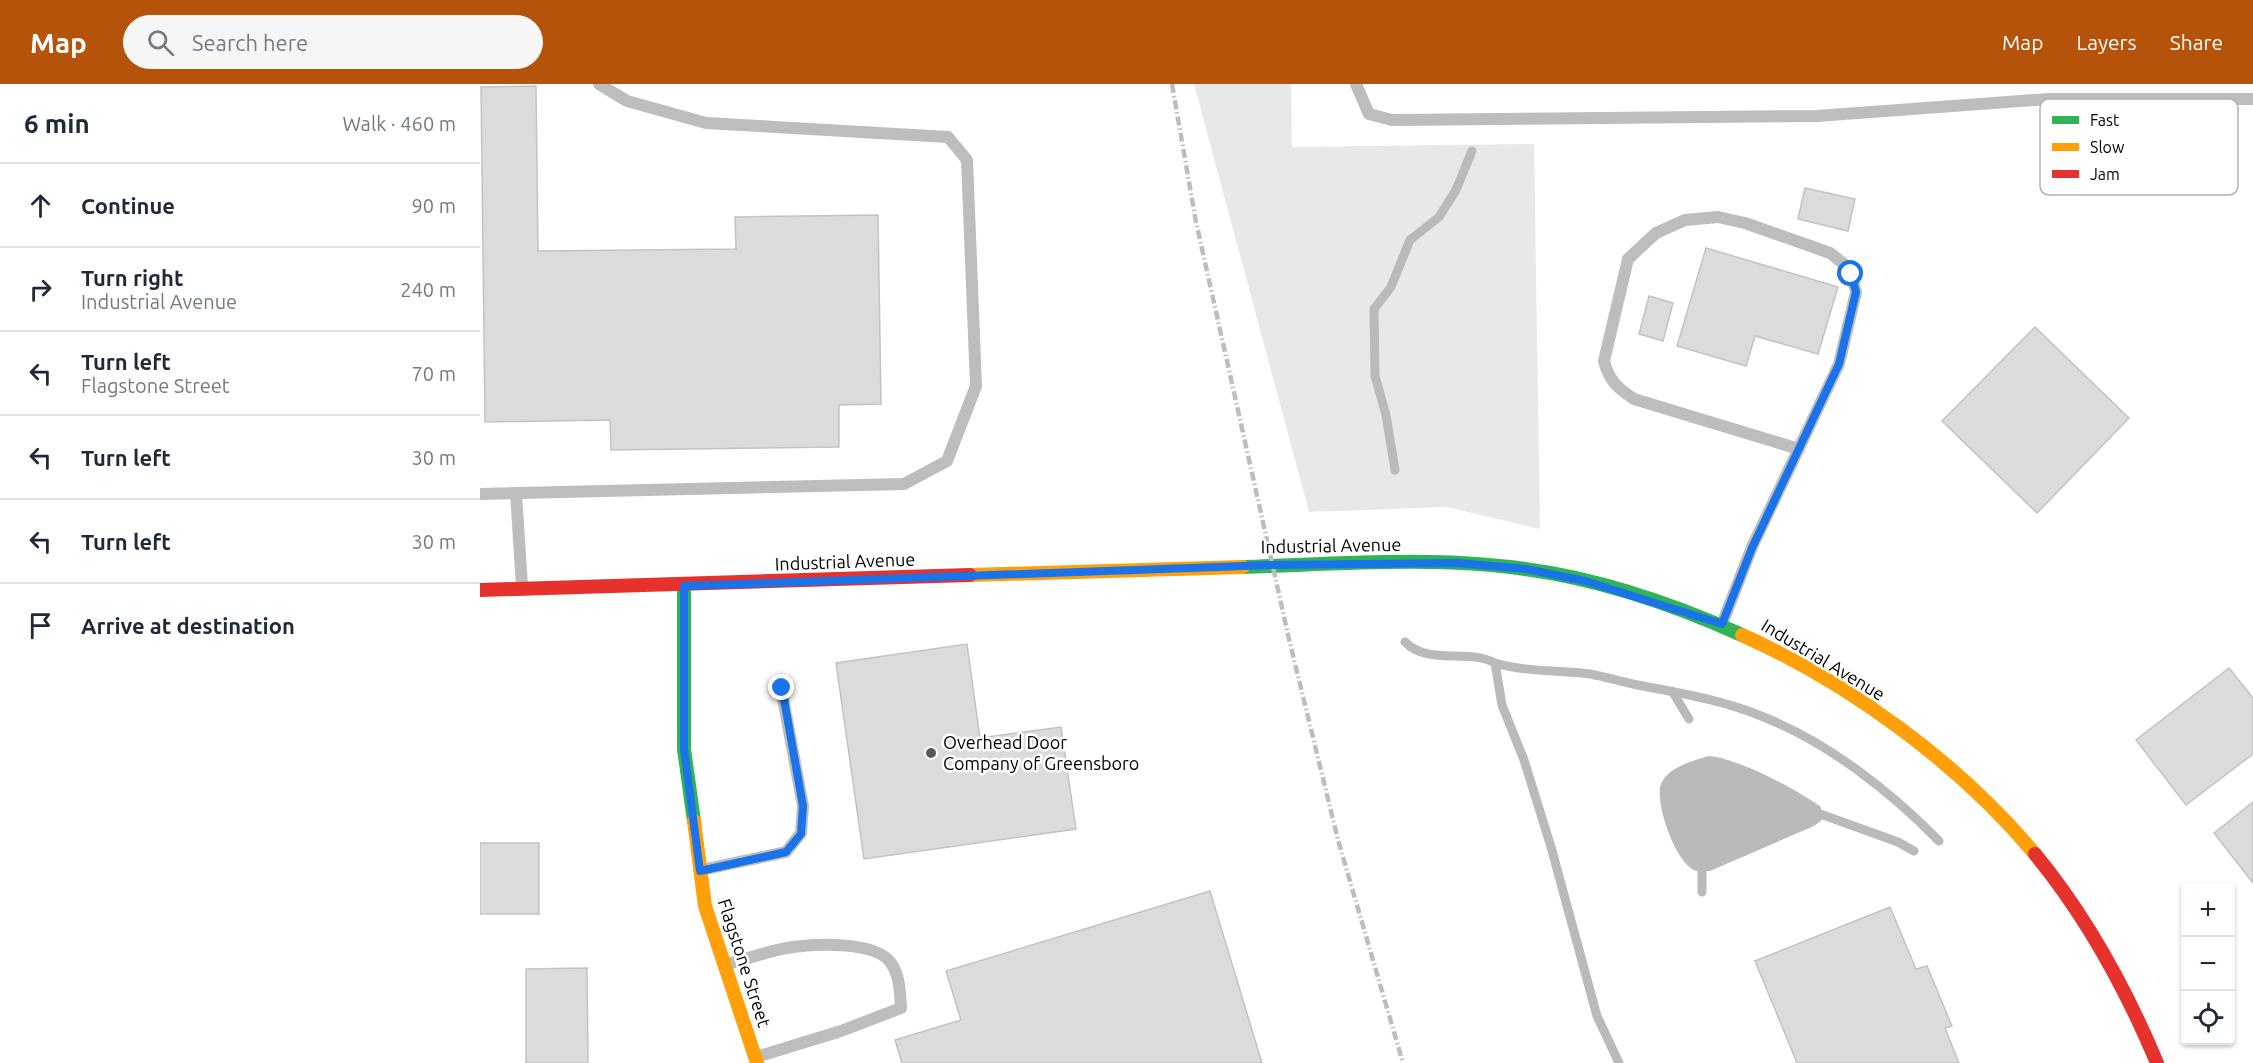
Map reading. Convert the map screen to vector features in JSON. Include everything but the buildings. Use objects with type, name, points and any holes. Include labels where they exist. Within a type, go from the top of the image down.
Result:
[{"type":"main road","name":"Industrial Avenue","points":[[480,590],[684,586],[1284,564],[1458,563],[1526,569],[1585,581],[1722,624],[1790,658],[1892,722],[1935,757],[1991,808],[2048,871],[2107,960],[2143,1030],[2157,1063]]},
{"type":"main road","name":"Flagstone Street","points":[[684,586],[684,749],[705,906],[756,1060]]},
{"type":"lane","points":[[480,494],[903,484],[947,461],[976,386],[968,160],[948,137],[706,123],[627,100],[599,84]]},
{"type":"lane","points":[[1356,84],[1369,114],[1392,120],[1817,116],[2040,100]]},
{"type":"lane","points":[[2049,99],[2238,99]]},
{"type":"lane","points":[[1722,624],[1752,548],[1799,449],[1839,364],[1856,292],[1851,274],[1844,264],[1830,253],[1744,223],[1718,216],[1685,220],[1656,233],[1628,259],[1604,361],[1607,374],[1617,388],[1634,399],[1799,449]]},
{"type":"lane","points":[[516,493],[522,589]]},
{"type":"lane","points":[[700,871],[786,852],[801,834],[803,806],[782,688]]},
{"type":"lane","points":[[724,965],[791,947],[860,947],[876,952],[891,962],[898,980],[901,1008],[756,1060]]},
{"type":"shaded area","points":[[1194,84],[1291,84],[1292,147],[1534,144],[1540,529],[1447,507],[1309,512]]},
{"type":"shaded area","points":[[1708,756],[1750,768],[1797,792],[1821,807],[1822,820],[1814,826],[1710,871],[1696,871],[1688,866],[1674,846],[1664,818],[1660,793],[1661,784],[1669,773]]},
{"type":"waterway","points":[[1395,470],[1386,415],[1375,376],[1374,309],[1391,287],[1410,240],[1439,217],[1456,190],[1472,151]]},
{"type":"waterway","points":[[1405,642],[1425,653],[1473,657],[1495,663],[1502,705],[1524,760],[1551,847],[1597,1016],[1619,1063]]},
{"type":"waterway","points":[[1495,663],[1530,669],[1596,675],[1705,699],[1766,718],[1813,741],[1859,771],[1901,805],[1939,841]]},
{"type":"waterway","points":[[1672,691],[1689,719]]},
{"type":"waterway","points":[[1812,811],[1898,842],[1914,851]]},
{"type":"waterway","points":[[1702,858],[1702,892]]},
{"type":"railway","points":[[1172,84],[1196,222],[1289,639],[1338,840],[1403,1063]]},
{"type":"traffic: fast","points":[[1243,567],[1420,562],[1525,569],[1581,579],[1636,594],[1742,635]]},
{"type":"traffic: fast","points":[[684,586],[684,749],[694,821]]},
{"type":"traffic: slow","points":[[970,575],[1243,567]]},
{"type":"traffic: slow","points":[[1742,635],[1822,677],[1862,701],[1900,728],[1972,788],[2035,854]]},
{"type":"traffic: slow","points":[[694,821],[705,906],[757,1063]]},
{"type":"traffic: jam","points":[[480,590],[970,575]]},
{"type":"traffic: jam","points":[[2035,854],[2071,902],[2104,954],[2157,1063]]},
{"type":"place","name":"Overhead Door Company of Greensboro","points":[[931,753]]},
{"type":"route","points":[[782,688],[803,806],[801,834],[786,852],[700,871],[684,749],[684,586],[1355,562],[1458,563],[1526,569],[1585,581],[1646,598],[1722,624],[1752,548],[1839,364],[1856,292],[1851,274]]}]
